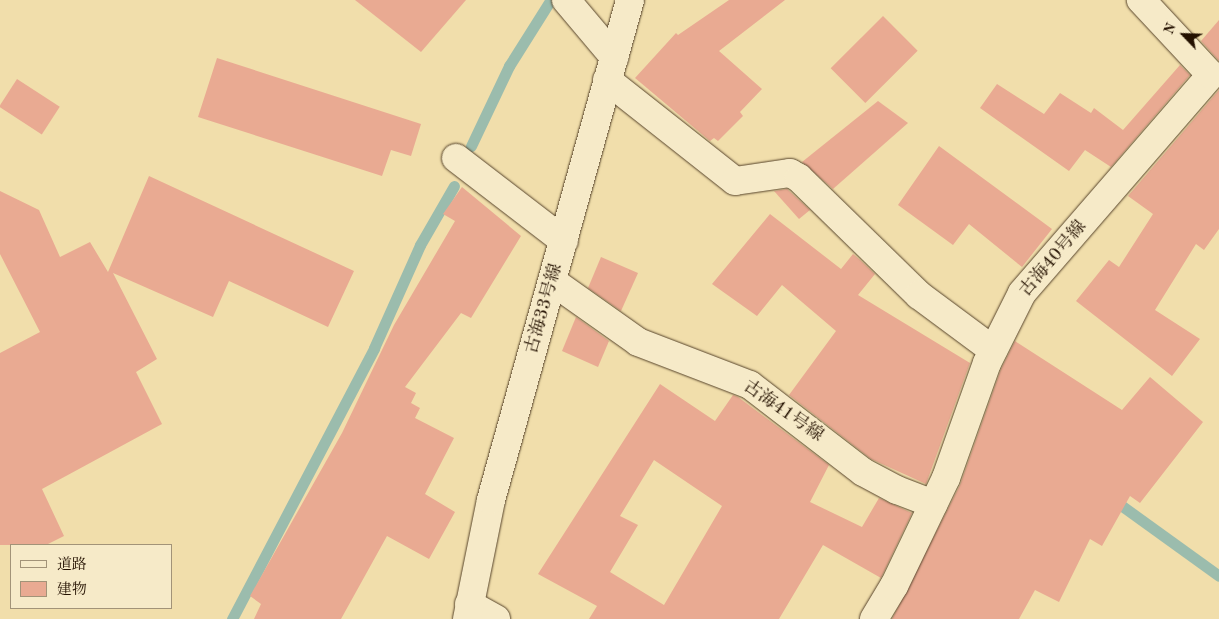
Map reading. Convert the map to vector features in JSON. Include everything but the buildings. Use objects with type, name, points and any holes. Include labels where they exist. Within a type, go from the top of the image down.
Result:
[{"type":"street","points":[[566,0],[611,68],[735,181],[790,173],[799,178],[919,295],[993,350]]},
{"type":"street","name":"古海33号線","points":[[468,611],[491,500],[630,0]]},
{"type":"street","name":"古海40号線","points":[[874,619],[933,504],[993,350],[1022,293],[1215,78],[1141,0]]},
{"type":"street","points":[[456,158],[564,241]]},
{"type":"street","name":"古海41号線","points":[[552,281],[638,342],[750,385],[863,472],[897,490],[933,504]]},
{"type":"street","points":[[468,611],[496,619]]},
{"type":"waterway","points":[[471,146],[509,66],[550,1]]},
{"type":"waterway","points":[[232,619],[374,348],[420,245],[454,186]]},
{"type":"waterway","points":[[1111,498],[1219,576]]}]
